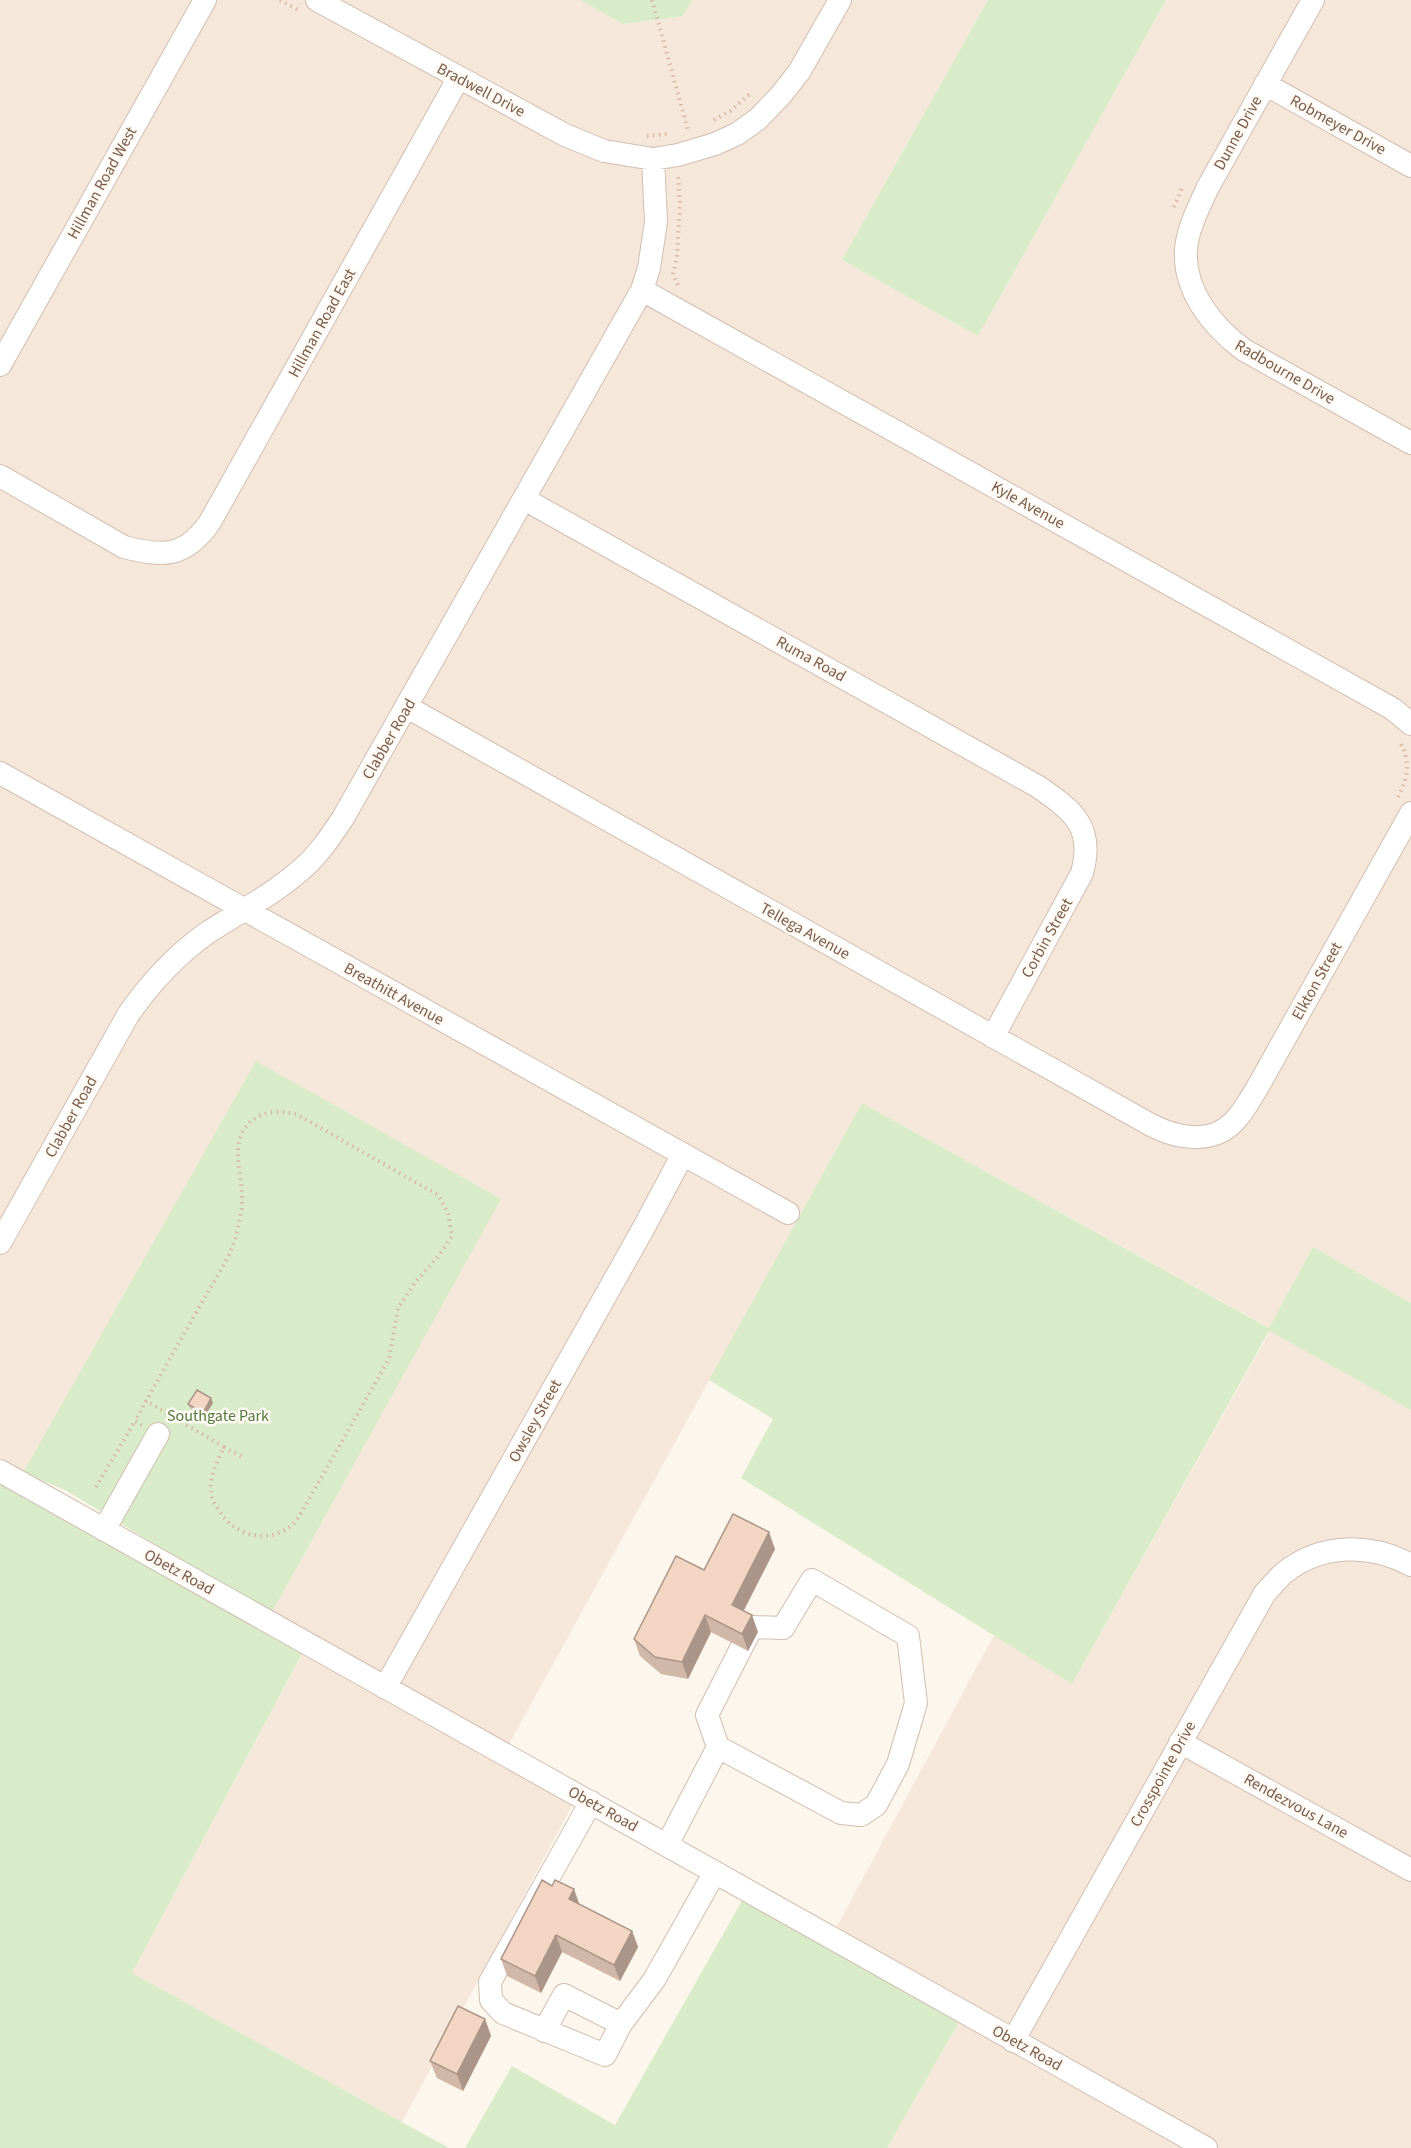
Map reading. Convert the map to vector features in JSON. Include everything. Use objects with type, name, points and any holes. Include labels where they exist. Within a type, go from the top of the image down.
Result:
[{"type":"street","name":"Hillman Road West","points":[[0,365],[205,0]]},
{"type":"street","name":"Bradwell Drive","points":[[312,8],[586,145],[629,156],[653,168],[678,164],[737,134],[758,119],[799,72],[840,0]]},
{"type":"street","name":"Dunne Drive","points":[[1188,272],[1186,249],[1190,228],[1208,187],[1313,0]]},
{"type":"street","name":"Hillman Road East","points":[[0,476],[124,547],[145,553],[171,553],[186,548],[200,537],[458,79]]},
{"type":"street","name":"Robmeyer Drive","points":[[1265,84],[1411,166]]},
{"type":"street","name":"Clabber Road","points":[[0,1243],[128,1015],[145,989],[172,960],[207,933],[302,869],[325,844],[343,818],[642,290],[649,268],[656,222],[653,168]]},
{"type":"street","name":"Radbourne Drive","points":[[1188,272],[1209,317],[1224,335],[1244,350],[1411,443]]},
{"type":"street","name":"Kyle Avenue","points":[[642,290],[1393,709],[1405,732]]},
{"type":"street","name":"Ruma Road","points":[[524,499],[1037,786],[1065,806],[1077,819],[1085,835]]},
{"type":"street","name":"Tellega Avenue","points":[[407,707],[1165,1132],[1193,1138],[1208,1137]]},
{"type":"street","name":"Breathitt Avenue","points":[[0,773],[788,1213]]},
{"type":"street","name":"Elkton Street","points":[[1208,1137],[1225,1130],[1237,1118],[1256,1090],[1403,808]]},
{"type":"street","name":"Corbin Street","points":[[993,1037],[1076,886],[1085,861],[1087,848],[1085,835]]},
{"type":"street","name":"Owsley Street","points":[[385,1688],[638,1239],[683,1154]]},
{"type":"street","points":[[104,1530],[158,1434]]},
{"type":"street","name":"Obetz Road","points":[[0,1471],[1206,2148]]},
{"type":"street","name":"Crosspointe Drive","points":[[1013,2041],[1264,1593],[1284,1573],[1303,1561],[1319,1554],[1349,1548],[1385,1553],[1411,1565]]},
{"type":"street","points":[[667,1845],[718,1747],[707,1715],[752,1627],[783,1628],[812,1580],[908,1636],[916,1703],[898,1764],[876,1806],[861,1815],[841,1813],[718,1747]]},
{"type":"street","name":"Rendezvous Lane","points":[[1180,1742],[1411,1870]]},
{"type":"street","points":[[591,1802],[490,1982],[491,2000],[503,2013],[604,2055],[621,2024],[654,1980],[715,1872]]},
{"type":"street","points":[[544,2031],[564,1995],[621,2024]]},
{"type":"path","points":[[280,0],[312,8]]},
{"type":"path","points":[[652,0],[688,130]]},
{"type":"path","points":[[706,124],[730,111],[754,91]]},
{"type":"path","points":[[643,136],[698,128]]},
{"type":"path","points":[[673,133],[678,164],[679,215],[677,256],[673,275],[676,284],[686,289]]},
{"type":"path","points":[[653,168],[678,164]]},
{"type":"path","points":[[1174,209],[1176,200],[1187,180]]},
{"type":"path","points":[[1403,808],[1408,775],[1405,732]]},
{"type":"path","points":[[224,1447],[212,1477],[210,1494],[219,1512],[230,1524],[242,1532],[256,1536],[281,1533],[290,1527],[297,1520],[389,1359],[398,1308],[452,1236],[448,1213],[438,1195],[298,1114],[287,1111],[263,1114],[244,1128],[237,1150],[242,1197],[238,1230],[226,1259],[146,1401],[242,1457]]},
{"type":"path","points":[[96,1487],[135,1421]]},
{"type":"shaded area","points":[[0,0],[580,0],[623,24],[683,16],[692,0],[988,0],[842,260],[978,336],[1166,0],[1411,0],[1411,1303],[1313,1247],[1270,1328],[862,1103],[508,1746],[582,1787],[402,2122],[132,1973],[304,1651],[264,1627],[500,1199],[23,1473],[0,1482]]},
{"type":"shaded area","points":[[1270,1331],[1411,1410],[1411,2148],[887,2148],[959,2022],[835,1930],[994,1635],[1072,1684]]},
{"type":"green space","points":[[580,0],[692,0],[683,16],[623,24]]},
{"type":"green space","points":[[988,0],[1166,0],[978,336],[842,260]]},
{"type":"green space","name":"Southgate Park","points":[[256,1061],[501,1199],[271,1614],[65,1490],[23,1473]]},
{"type":"green space","points":[[862,1103],[1269,1328],[1313,1247],[1411,1303],[1411,1410],[1269,1331],[1072,1684],[741,1478],[773,1419],[709,1380]]},
{"type":"green space","points":[[0,1482],[304,1650],[132,1973],[449,2148],[0,2148]]},
{"type":"green space","points":[[743,1899],[959,2022],[887,2148],[465,2148],[512,2066],[615,2125]]},
{"type":"building","points":[[197,1390],[211,1398],[203,1413],[188,1404]]},
{"type":"building","points":[[733,1514],[769,1532],[732,1605],[752,1615],[742,1634],[705,1615],[682,1662],[655,1657],[634,1639],[676,1556],[704,1570]]},
{"type":"building","points":[[542,1880],[552,1886],[555,1880],[574,1889],[569,1899],[632,1931],[614,1965],[556,1935],[535,1976],[501,1959]]},
{"type":"building","points":[[458,2006],[485,2019],[457,2074],[430,2061]]}]
